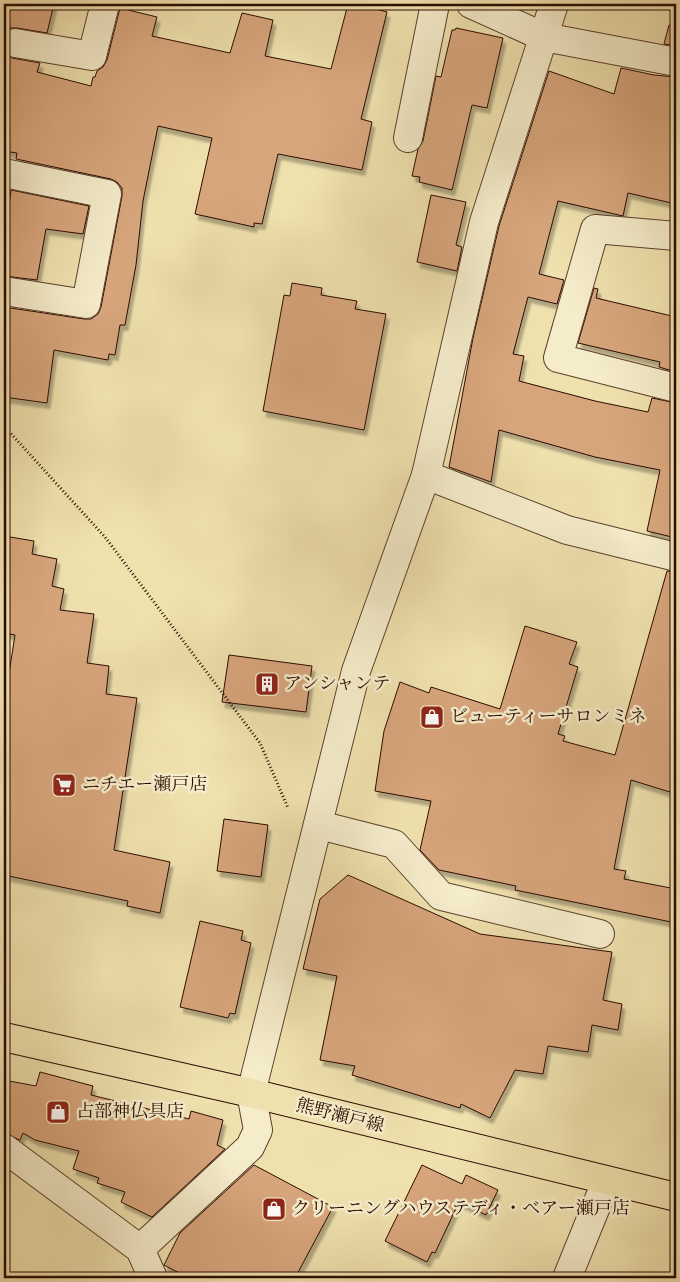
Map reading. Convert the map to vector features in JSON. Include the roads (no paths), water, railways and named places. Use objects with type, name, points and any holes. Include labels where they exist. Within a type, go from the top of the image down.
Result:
[{"type":"main road","name":"熊野瀬戸線","points":[[4,1037],[251,1093],[606,1182],[676,1197]]},
{"type":"street","points":[[16,43],[92,56],[105,4]]},
{"type":"street","points":[[408,138],[436,4]]},
{"type":"street","points":[[471,4],[544,37],[676,62]]},
{"type":"street","points":[[140,1249],[250,1147],[258,1130],[251,1093],[356,671],[426,475],[484,222],[554,4]]},
{"type":"street","points":[[4,173],[107,194],[86,304],[4,291]]},
{"type":"street","points":[[676,236],[595,229],[558,358],[676,388]]},
{"type":"street","points":[[426,475],[567,530],[676,557]]},
{"type":"street","points":[[319,825],[394,844],[441,896],[600,934]]},
{"type":"street","points":[[4,1148],[140,1249],[153,1278]]},
{"type":"street","points":[[567,1278],[606,1182]]},
{"type":"place","name":"アンシャンテ","points":[[267,684]]},
{"type":"place","name":"ビューティーサロンミネ","points":[[432,717]]},
{"type":"place","name":"ニチエー瀬戸店","points":[[64,785]]},
{"type":"place","name":"占部神仏具店","points":[[58,1112]]},
{"type":"place","name":"クリーニングハウステディ・ベアー瀬戸店","points":[[274,1209]]}]
